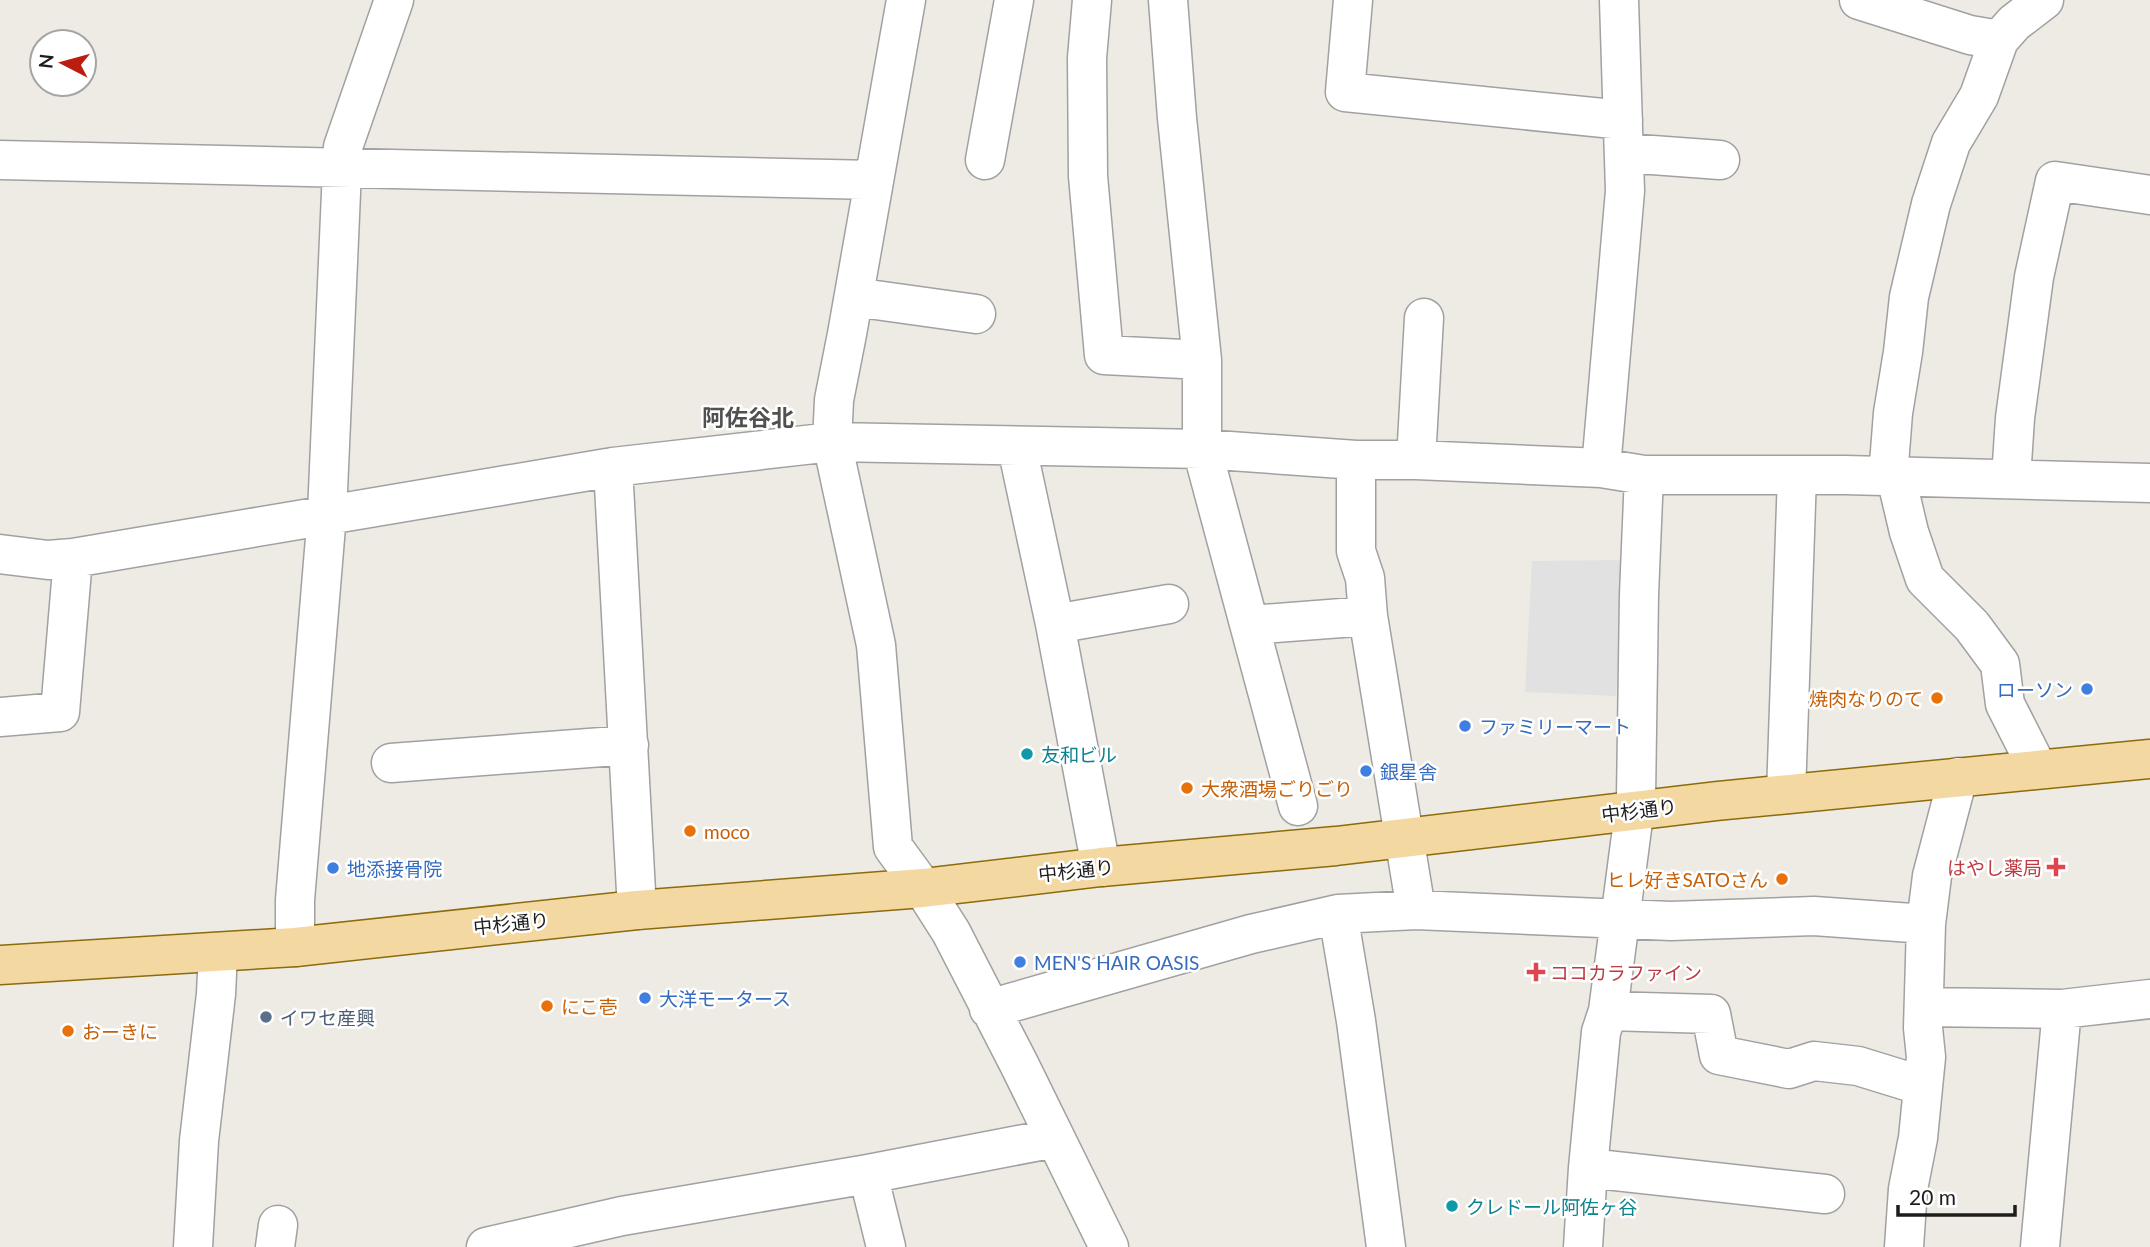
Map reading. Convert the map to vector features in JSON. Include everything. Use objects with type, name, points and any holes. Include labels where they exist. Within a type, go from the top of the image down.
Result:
[{"type":"main road","name":"中杉通り","points":[[0,965],[295,947],[638,910],[923,888],[1101,867],[1313,849],[1786,794],[2150,759]]},
{"type":"street","points":[[295,947],[295,900],[327,514],[343,147],[394,0]]},
{"type":"street","points":[[906,0],[834,400],[832,442],[876,645],[893,847],[951,932],[1109,1247]]},
{"type":"street","points":[[985,160],[1014,0]]},
{"type":"street","points":[[1093,0],[1087,58],[1088,176],[1104,355],[1202,360]]},
{"type":"street","points":[[1168,0],[1177,118],[1202,360],[1202,449],[1298,806]]},
{"type":"street","points":[[1353,0],[1345,92],[1624,137],[1720,160]]},
{"type":"street","points":[[1601,468],[1625,191],[1619,0]]},
{"type":"street","points":[[1859,0],[1970,35],[1999,40]]},
{"type":"street","points":[[2038,769],[2004,704],[2000,664],[1972,626],[1924,579],[1892,477],[1893,413],[1909,297],[1931,204],[1951,143],[1979,96],[1999,40],[2014,23],[2044,0]]},
{"type":"street","points":[[0,160],[874,180]]},
{"type":"street","points":[[2011,478],[2015,418],[2034,277],[2055,181],[2150,195]]},
{"type":"street","points":[[854,297],[976,314]]},
{"type":"street","points":[[1416,460],[1424,318]]},
{"type":"street","points":[[0,554],[48,560],[73,558],[613,467],[832,442],[1202,449],[1356,460],[1601,468],[1644,475],[2011,478],[2150,483]]},
{"type":"street","points":[[1017,447],[1055,624],[1101,867]]},
{"type":"street","points":[[1356,460],[1356,551],[1365,578],[1368,616],[1416,910]]},
{"type":"street","points":[[613,467],[638,910]]},
{"type":"street","points":[[1583,1247],[1601,1032],[1608,1011],[1634,810],[1644,475]]},
{"type":"street","points":[[1786,794],[1797,475]]},
{"type":"street","points":[[0,717],[60,712],[73,558]]},
{"type":"street","points":[[1055,624],[1169,604]]},
{"type":"street","points":[[1250,625],[1368,616]]},
{"type":"street","points":[[391,763],[629,745]]},
{"type":"street","points":[[1904,1247],[1908,1189],[1919,1138],[1926,1057],[1923,1028],[1926,924],[1932,876],[1958,777]]},
{"type":"street","points":[[989,1009],[1251,934],[1338,914],[1416,910],[1671,920],[1814,916],[1926,924]]},
{"type":"street","points":[[1338,914],[1356,1021],[1386,1247]]},
{"type":"street","points":[[193,1247],[199,1141],[216,994],[218,952]]},
{"type":"street","points":[[1924,1007],[2062,1009],[2150,999]]},
{"type":"street","points":[[2040,1247],[2062,1009]]},
{"type":"street","points":[[1608,1011],[1711,1014],[1720,1055],[1789,1069],[1814,1061],[1858,1066],[1923,1086]]},
{"type":"street","points":[[486,1247],[622,1216],[868,1174],[1055,1138]]},
{"type":"street","points":[[1588,1168],[1825,1194]]},
{"type":"street","points":[[868,1174],[886,1247]]},
{"type":"shaded area","points":[[1624,560],[1616,696],[1525,692],[1532,561]]},
{"type":"place","name":"ローソン","points":[[2087,689]]},
{"type":"place","name":"焼肉なりのて","points":[[1937,698]]},
{"type":"place","name":"ファミリーマート","points":[[1465,726]]},
{"type":"place","name":"友和ビル","points":[[1027,754]]},
{"type":"place","name":"銀星舎","points":[[1366,771]]},
{"type":"place","name":"大衆酒場ごりごり","points":[[1187,788]]},
{"type":"place","name":"moco","points":[[690,831]]},
{"type":"place","name":"はやし薬局","points":[[2056,867]]},
{"type":"place","name":"地添接骨院","points":[[333,868]]},
{"type":"place","name":"ヒレ好きSATOさん","points":[[1782,879]]},
{"type":"place","name":"MEN'S HAIR OASIS","points":[[1020,962]]},
{"type":"place","name":"ココカラファイン","points":[[1536,972]]},
{"type":"place","name":"大洋モータース","points":[[645,998]]},
{"type":"place","name":"にこ壱","points":[[547,1006]]},
{"type":"place","name":"イワセ産興","points":[[266,1017]]},
{"type":"place","name":"おーきに","points":[[68,1031]]},
{"type":"place","name":"クレドール阿佐ヶ谷","points":[[1452,1206]]},
{"type":"district","name":"阿佐谷北","points":[[748,417]]}]
